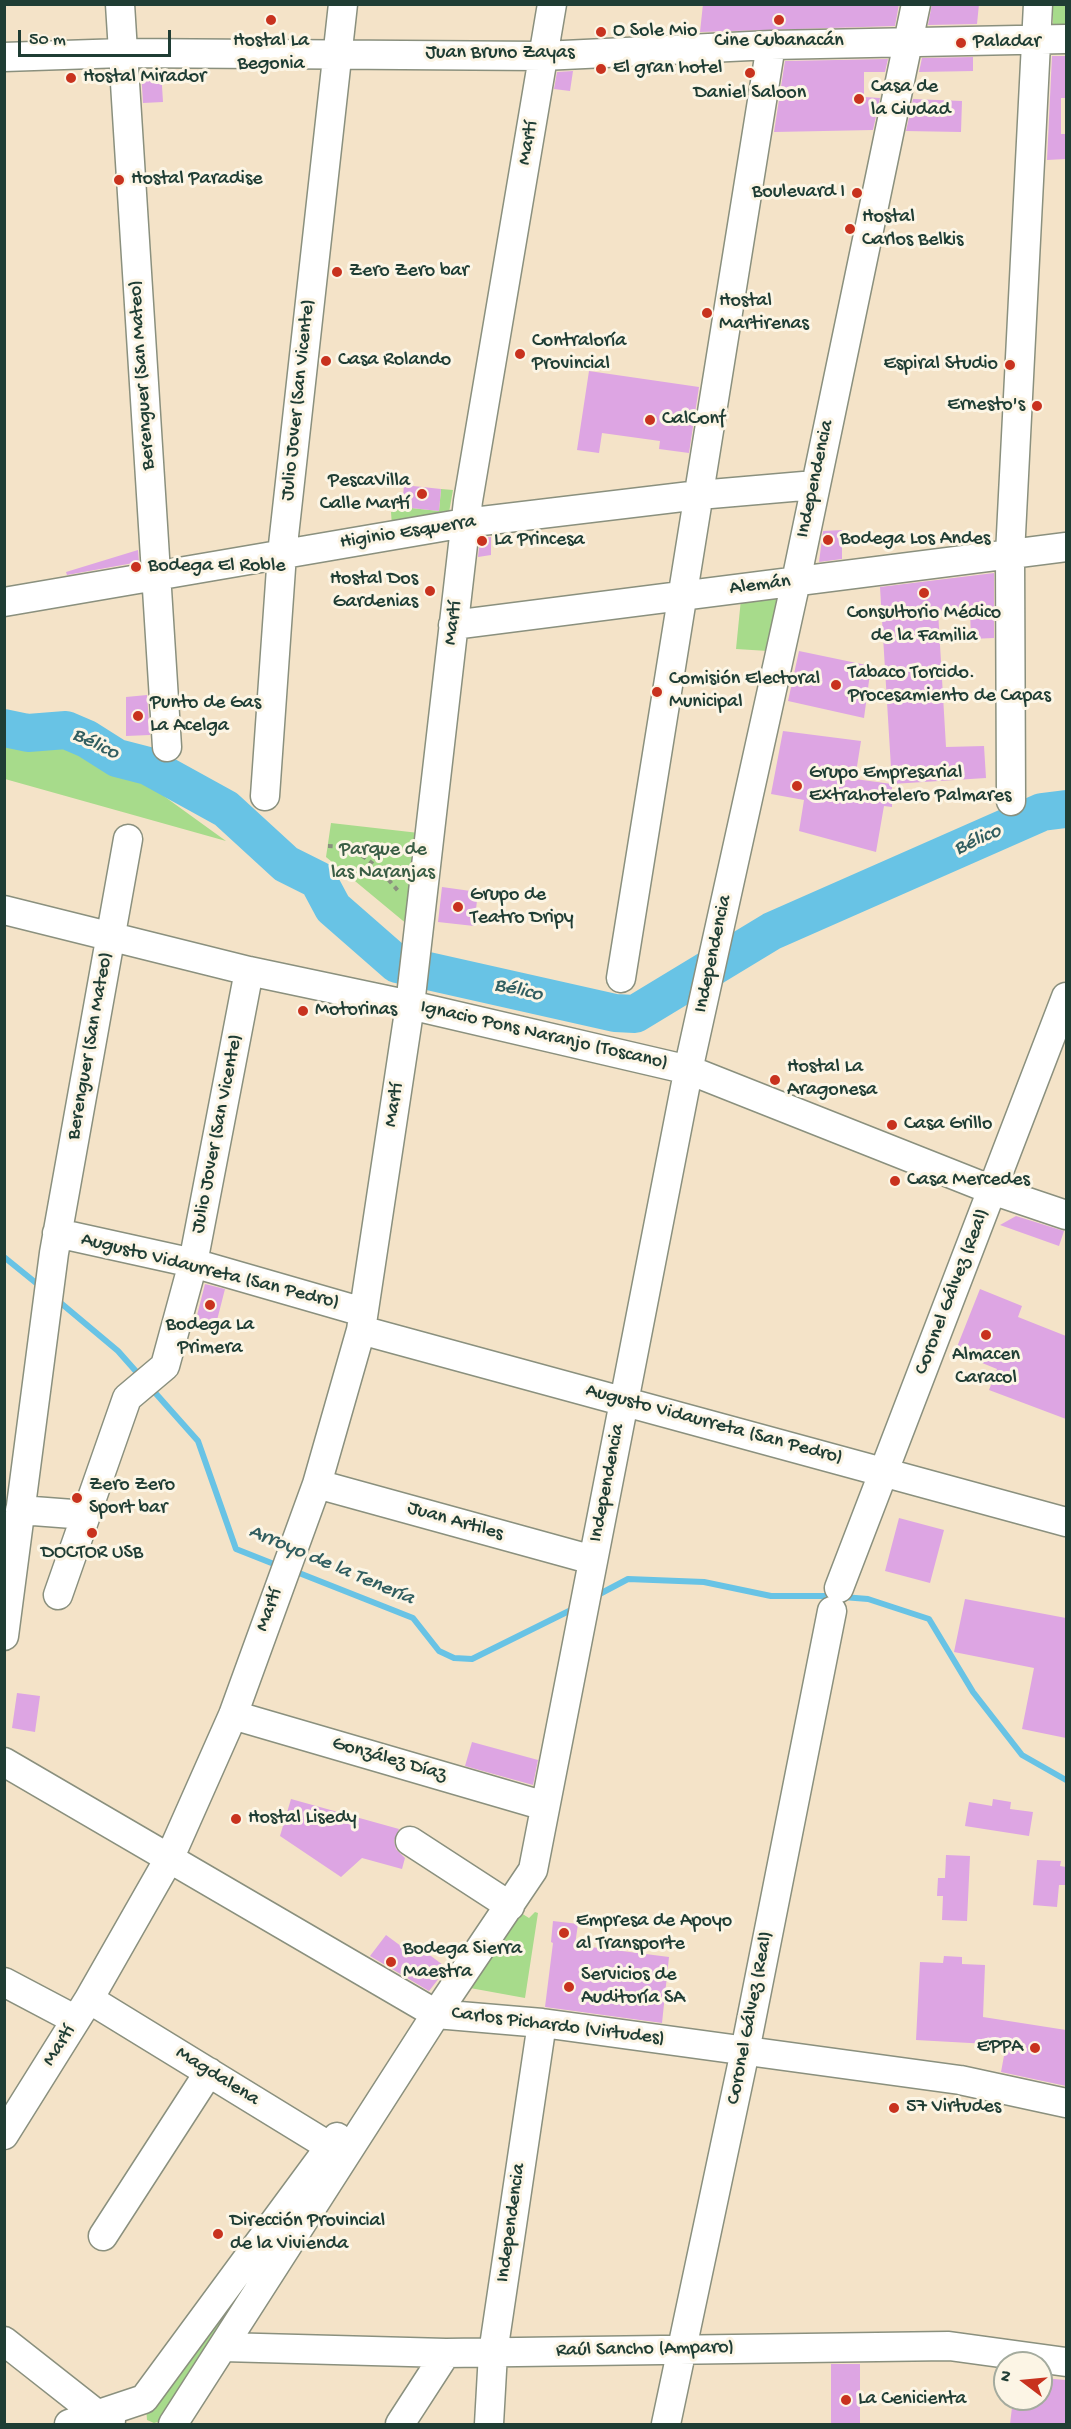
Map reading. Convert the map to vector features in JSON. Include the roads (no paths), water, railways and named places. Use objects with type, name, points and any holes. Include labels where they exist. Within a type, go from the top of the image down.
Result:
[{"type":"street","name":"Berenguer (San Mateo)","points":[[120,4],[167,747]]},
{"type":"street","name":"Julio Jover (San Vicente)","points":[[265,796],[282,554],[343,4]]},
{"type":"street","name":"Martí","points":[[4,2135],[83,2009],[170,1857],[233,1715],[317,1484],[362,1321],[411,997],[465,523],[552,4]]},
{"type":"street","name":"Independencia","points":[[510,1906],[533,1870],[690,1064],[796,581],[916,4]]},
{"type":"street","points":[[1011,801],[1010,554],[1038,4]]},
{"type":"street","name":"Juan Bruno Zayas","points":[[4,57],[123,53],[543,56],[771,45],[1066,39]]},
{"type":"street","points":[[621,978],[771,45]]},
{"type":"street","name":"Higinio Esquerra","points":[[4,603],[465,523],[699,495],[815,485]]},
{"type":"street","name":"Alemán","points":[[453,625],[1066,547]]},
{"type":"street","name":"Berenguer (San Mateo)","points":[[20,1510],[56,1243],[128,839]]},
{"type":"street","name":"Ignacio Pons Naranjo (Toscano)","points":[[4,910],[249,971],[411,997],[690,1064],[992,1190],[1066,1215]]},
{"type":"street","name":"Julio Jover (San Vicente)","points":[[86,1515],[127,1398],[165,1366],[193,1263],[249,971]]},
{"type":"street","name":"Coronel Gálvez (Real)","points":[[666,2424],[684,2350],[836,1599],[1066,996]]},
{"type":"street","name":"Augusto Vidaurreta (San Pedro)","points":[[56,1243],[193,1263],[362,1321],[624,1400],[1066,1522]]},
{"type":"street","name":"Juan Artiles","points":[[317,1484],[591,1570]]},
{"type":"street","points":[[4,1636],[20,1510],[86,1515],[58,1595]]},
{"type":"street","name":"González Díaz","points":[[233,1715],[545,1806]]},
{"type":"street","name":"Carlos Pichardo (Virtudes)","points":[[4,1762],[436,2013],[542,2023],[960,2080],[1066,2103]]},
{"type":"street","points":[[69,2424],[109,2420],[144,2399],[337,2151],[510,1906],[410,1841]]},
{"type":"street","name":"Magdalena","points":[[4,1982],[83,2009],[209,2072],[337,2151]]},
{"type":"street","name":"Independencia","points":[[489,2424],[493,2353],[542,2023]]},
{"type":"street","points":[[102,2236],[209,2072]]},
{"type":"street","points":[[173,2424],[223,2347],[337,2151]]},
{"type":"street","points":[[4,2341],[109,2420]]},
{"type":"street","name":"Raúl Sancho (Amparo)","points":[[223,2347],[493,2353],[949,2346],[1066,2362]]},
{"type":"street","points":[[400,2424],[446,2353]]},
{"type":"waterway","name":"Bélico","points":[[4,728],[28,733],[66,730],[87,739],[117,758],[148,766],[226,809],[286,864],[318,880],[333,908],[397,964],[615,1013],[635,1014],[772,931],[1042,812],[1066,809]]},
{"type":"waterway","name":"Arroyo de la Tenería","points":[[4,1257],[41,1287]]},
{"type":"waterway","name":"Arroyo de la Tenería","points":[[56,1299],[118,1351],[141,1377]]},
{"type":"waterway","name":"Arroyo de la Tenería","points":[[150,1387],[198,1441],[236,1549],[279,1566]]},
{"type":"waterway","name":"Arroyo de la Tenería","points":[[294,1571],[413,1618],[439,1651],[454,1658],[472,1659],[575,1608]]},
{"type":"waterway","name":"Arroyo de la Tenería","points":[[594,1597],[628,1579],[704,1582],[771,1596],[833,1596]]},
{"type":"waterway","name":"Arroyo de la Tenería","points":[[843,1597],[868,1599],[929,1619],[973,1692],[1022,1755],[1066,1780]]},
{"type":"place","name":"Hostal La Begonia","points":[[271,20]]},
{"type":"place","name":"Cine Cubanacán","points":[[779,20]]},
{"type":"place","name":"O Sole Mio","points":[[601,32]]},
{"type":"place","name":"Paladar","points":[[961,43]]},
{"type":"place","name":"El gran hotel","points":[[601,69]]},
{"type":"place","name":"Daniel Saloon","points":[[750,73]]},
{"type":"place","name":"Hostal Mirador","points":[[71,78]]},
{"type":"place","name":"Casa de la Ciudad","points":[[859,99]]},
{"type":"place","name":"Hostal Paradise","points":[[119,180]]},
{"type":"place","name":"Boulevard I","points":[[857,193]]},
{"type":"place","name":"Hostal Carlos Belkis","points":[[850,229]]},
{"type":"place","name":"Zero Zero bar","points":[[337,272]]},
{"type":"place","name":"Hostal Martirenas","points":[[707,313]]},
{"type":"place","name":"Contraloría Provincial","points":[[520,354]]},
{"type":"place","name":"Casa Rolando","points":[[326,361]]},
{"type":"place","name":"Espiral Studio","points":[[1010,365]]},
{"type":"place","name":"Ernesto's","points":[[1037,406]]},
{"type":"place","name":"CalConf","points":[[650,420]]},
{"type":"place","name":"PescaVilla Calle Martí","points":[[422,494]]},
{"type":"place","name":"Bodega Los Andes","points":[[828,540]]},
{"type":"place","name":"La Princesa","points":[[482,541]]},
{"type":"place","name":"Bodega El Roble","points":[[136,567]]},
{"type":"place","name":"Hostal Dos Gardenias","points":[[430,591]]},
{"type":"place","name":"Consultorio Médico de la Familia","points":[[924,593]]},
{"type":"place","name":"Tabaco Torcido. Procesamiento de Capas","points":[[836,685]]},
{"type":"place","name":"Comisión Electoral Municipal","points":[[657,692]]},
{"type":"place","name":"Punto de Gas La Acelga","points":[[138,716]]},
{"type":"place","name":"Grupo Empresarial Extrahotelero Palmares","points":[[797,786]]},
{"type":"place","name":"Grupo de Teatro Dripy","points":[[458,907]]},
{"type":"place","name":"Motorinas","points":[[303,1011]]},
{"type":"place","name":"Hostal La Aragonesa","points":[[775,1080]]},
{"type":"place","name":"Casa Grillo","points":[[892,1125]]},
{"type":"place","name":"Casa Mercedes","points":[[895,1181]]},
{"type":"place","name":"Bodega La Primera","points":[[210,1305]]},
{"type":"place","name":"Almacen Caracol","points":[[986,1335]]},
{"type":"place","name":"Zero Zero Sport bar","points":[[77,1498]]},
{"type":"place","name":"DOCTOR USB","points":[[92,1533]]},
{"type":"place","name":"Hostal Lisedy","points":[[236,1819]]},
{"type":"place","name":"Empresa de Apoyo al Transporte","points":[[564,1933]]},
{"type":"place","name":"Bodega Sierra Maestra","points":[[391,1962]]},
{"type":"place","name":"Servicios de Auditoría SA","points":[[569,1987]]},
{"type":"place","name":"EPPA","points":[[1035,2048]]},
{"type":"place","name":"57 Virtudes","points":[[894,2108]]},
{"type":"place","name":"Dirección Provincial de la Vivienda","points":[[218,2234]]},
{"type":"place","name":"La Cenicienta","points":[[846,2400]]},
{"type":"park label","name":"Parque de las Naranjas","points":[[383,862]]}]
